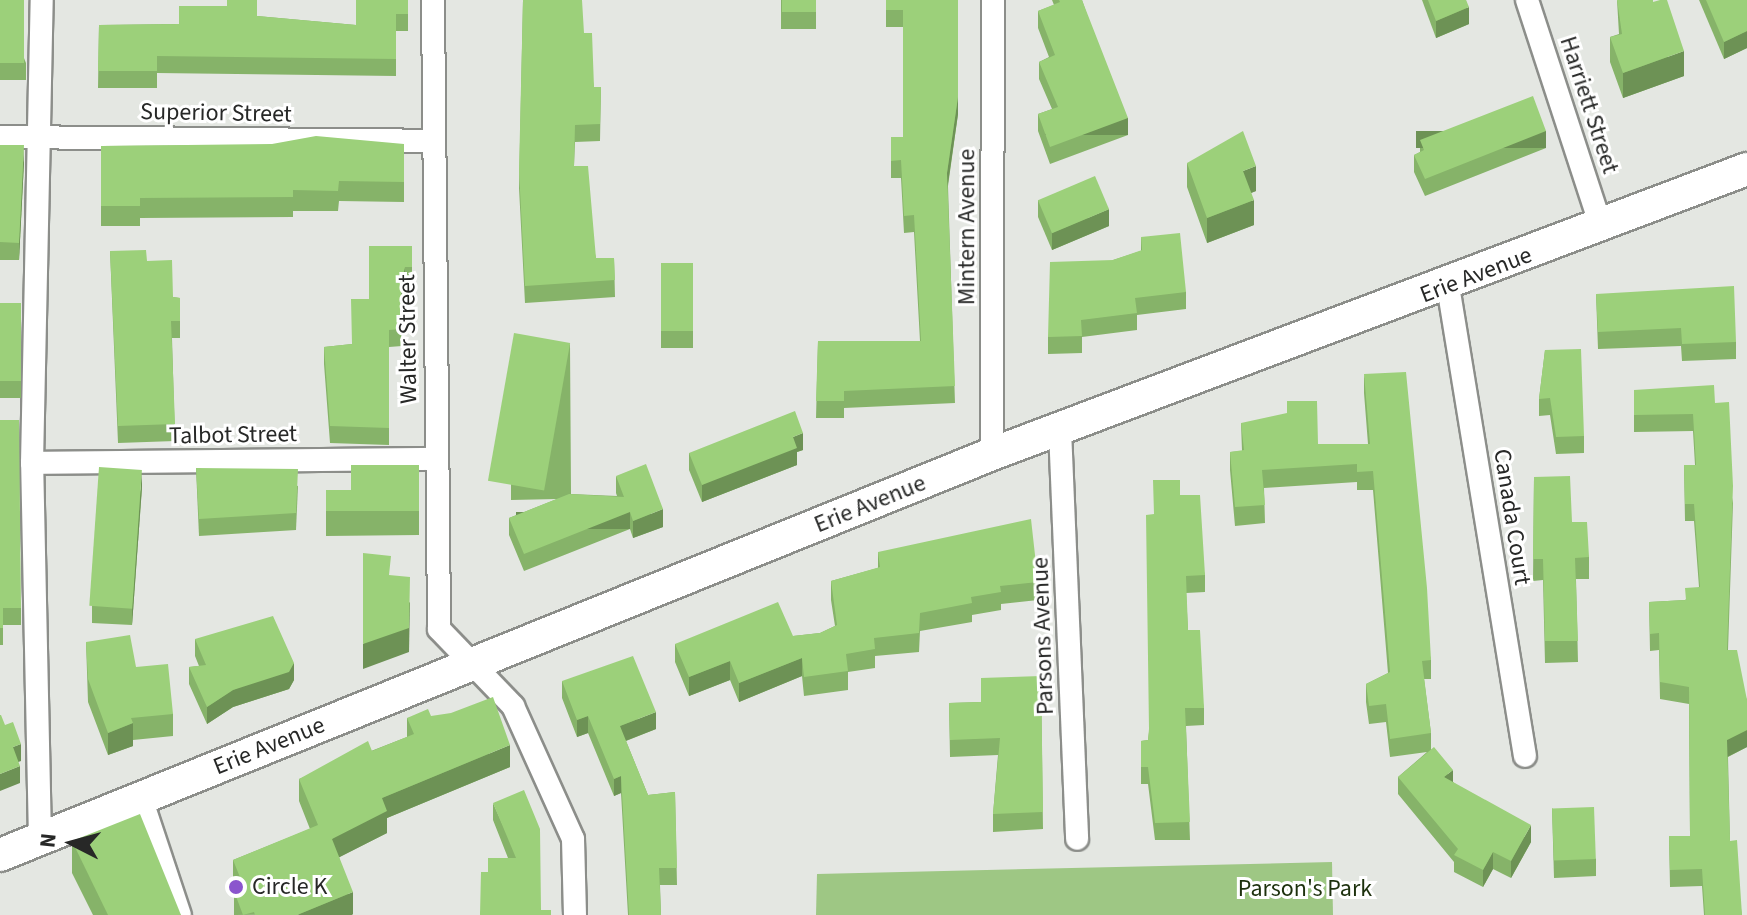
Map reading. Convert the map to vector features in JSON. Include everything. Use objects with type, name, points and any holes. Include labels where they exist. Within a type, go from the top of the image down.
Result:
[{"type":"main road","name":"Erie Avenue","points":[[0,855],[992,454],[1448,286],[1747,169]]},
{"type":"street","points":[[40,839],[32,463],[42,0]]},
{"type":"street","name":"Walter Street","points":[[433,0],[439,629],[470,666],[513,706],[573,839],[575,915]]},
{"type":"street","name":"Mintern Avenue","points":[[992,454],[993,0]]},
{"type":"street","name":"Harriett Street","points":[[1527,0],[1601,226]]},
{"type":"street","name":"Superior Street","points":[[0,137],[432,141]]},
{"type":"street","name":"Canada Court","points":[[1448,286],[1525,756]]},
{"type":"street","name":"Parsons Avenue","points":[[1060,430],[1077,839]]},
{"type":"street","name":"Talbot Street","points":[[32,463],[435,459]]},
{"type":"street","points":[[141,798],[180,915]]},
{"type":"green space","name":"Parson's Park","points":[[1332,862],[1333,915],[816,915],[817,874]]},
{"type":"building","points":[[0,0],[24,0],[24,63],[0,63]]},
{"type":"building","points":[[227,0],[257,0],[257,16],[356,25],[356,0],[408,0],[408,14],[396,14],[396,59],[157,56],[157,71],[98,71],[99,25],[179,24],[179,6],[227,6]]},
{"type":"building","points":[[523,0],[582,0],[584,33],[592,33],[594,87],[601,87],[600,124],[575,125],[574,166],[588,166],[596,258],[614,258],[615,280],[525,286],[519,171]]},
{"type":"building","points":[[782,0],[816,0],[816,12],[782,12]]},
{"type":"building","points":[[886,0],[958,0],[958,97],[947,173],[955,386],[844,391],[844,401],[816,401],[818,341],[921,341],[914,215],[904,216],[901,160],[891,161],[891,137],[903,137],[903,10],[886,10]]},
{"type":"building","points":[[1059,0],[1082,0],[1128,118],[1050,147],[1038,114],[1058,107],[1039,62],[1055,55],[1038,11]]},
{"type":"building","points":[[1428,0],[1466,0],[1469,7],[1436,21]]},
{"type":"building","points":[[1617,0],[1667,0],[1684,51],[1623,73],[1610,37],[1622,34]]},
{"type":"building","points":[[1706,0],[1747,0],[1747,31],[1724,42]]},
{"type":"building","points":[[1533,96],[1546,131],[1425,179],[1414,155],[1424,150],[1420,140]]},
{"type":"building","points":[[1243,131],[1256,166],[1243,171],[1254,200],[1207,218],[1187,163]]},
{"type":"building","points":[[316,136],[404,144],[404,182],[339,181],[338,191],[293,190],[293,197],[140,198],[140,206],[101,206],[101,146],[272,144]]},
{"type":"building","points":[[0,145],[24,145],[19,243],[0,242]]},
{"type":"building","points":[[1095,176],[1109,209],[1052,233],[1038,200]]},
{"type":"building","points":[[1180,233],[1186,292],[1135,298],[1137,313],[1081,320],[1082,336],[1048,337],[1050,262],[1113,260],[1142,250],[1141,237]]},
{"type":"building","points":[[369,246],[412,246],[412,267],[405,267],[401,285],[402,329],[389,330],[389,428],[330,426],[324,347],[352,344],[351,299],[369,299]]},
{"type":"building","points":[[146,250],[147,261],[172,260],[173,297],[180,298],[180,321],[171,321],[175,424],[118,426],[110,251]]},
{"type":"building","points":[[661,263],[693,263],[693,331],[661,331]]},
{"type":"building","points":[[1734,286],[1736,342],[1682,344],[1681,328],[1598,332],[1596,294]]},
{"type":"building","points":[[0,303],[21,303],[21,381],[0,381]]},
{"type":"building","points":[[514,333],[570,343],[544,491],[488,481]]},
{"type":"building","points":[[1581,349],[1584,436],[1556,437],[1550,398],[1539,399],[1545,350]]},
{"type":"building","points":[[1406,372],[1427,588],[1431,660],[1422,661],[1431,733],[1390,739],[1386,704],[1369,706],[1366,684],[1390,672],[1373,471],[1357,472],[1357,464],[1262,470],[1265,505],[1235,507],[1230,452],[1244,450],[1241,423],[1287,413],[1287,401],[1317,401],[1318,444],[1370,444],[1364,374]]},
{"type":"building","points":[[1714,385],[1715,403],[1729,402],[1733,486],[1727,650],[1737,650],[1747,700],[1747,730],[1727,740],[1730,841],[1737,840],[1742,915],[1705,915],[1702,869],[1670,870],[1669,836],[1690,836],[1689,687],[1660,682],[1659,633],[1650,634],[1649,602],[1686,600],[1685,588],[1700,587],[1694,504],[1685,504],[1684,465],[1696,465],[1693,414],[1634,415],[1634,390]]},
{"type":"building","points":[[795,411],[803,433],[793,437],[797,448],[702,485],[689,453]]},
{"type":"building","points":[[0,420],[19,420],[21,608],[3,608],[3,628],[0,628]]},
{"type":"building","points":[[646,464],[663,509],[633,521],[630,512],[524,554],[509,518],[569,494],[624,497],[616,476]]},
{"type":"building","points":[[351,465],[419,465],[419,511],[326,511],[326,490],[351,490]]},
{"type":"building","points":[[99,467],[142,470],[132,609],[89,606]]},
{"type":"building","points":[[196,468],[298,469],[296,513],[199,519]]},
{"type":"building","points":[[1570,476],[1572,522],[1587,522],[1589,557],[1575,558],[1578,641],[1545,641],[1543,559],[1533,559],[1534,477]]},
{"type":"building","points":[[1153,480],[1180,480],[1180,495],[1200,495],[1205,575],[1186,576],[1188,630],[1200,630],[1204,708],[1185,708],[1190,822],[1155,823],[1148,767],[1141,767],[1141,741],[1148,740],[1149,729],[1146,515],[1154,514]]},
{"type":"building","points":[[1031,519],[1038,582],[1000,586],[1001,592],[971,597],[972,603],[920,613],[919,633],[874,638],[875,649],[846,654],[848,671],[804,677],[802,658],[739,683],[730,661],[689,677],[675,644],[778,602],[793,636],[820,633],[837,625],[831,581],[880,567],[878,552]]},
{"type":"building","points":[[363,553],[391,556],[389,575],[410,577],[409,628],[363,644]]},
{"type":"building","points":[[273,616],[294,663],[289,672],[233,690],[207,707],[189,667],[206,665],[195,639]]},
{"type":"building","points":[[130,635],[136,667],[168,664],[173,714],[131,718],[133,723],[108,733],[88,679],[86,642]]},
{"type":"building","points":[[633,656],[656,712],[620,726],[648,795],[675,792],[677,868],[659,868],[661,915],[629,915],[621,776],[614,779],[588,716],[577,720],[562,681]]},
{"type":"building","points":[[1041,676],[1043,812],[993,814],[1000,738],[950,740],[949,703],[981,702],[981,678]]},
{"type":"building","points":[[493,697],[510,745],[382,798],[387,811],[332,839],[353,892],[297,915],[255,915],[254,912],[243,915],[234,891],[244,887],[233,860],[318,825],[299,779],[368,741],[372,751],[414,734],[407,718],[428,709],[431,716],[451,713]]},
{"type":"building","points":[[0,715],[5,725],[13,722],[21,744],[13,747],[20,766],[0,774]]},
{"type":"building","points":[[1434,747],[1453,770],[1444,777],[1531,825],[1511,861],[1493,852],[1483,870],[1454,855],[1458,849],[1398,777]]},
{"type":"building","points":[[524,790],[540,829],[541,910],[551,910],[551,915],[480,915],[481,872],[488,872],[488,858],[516,858],[493,803]]},
{"type":"building","points":[[1594,807],[1596,859],[1554,860],[1552,808]]},
{"type":"building","points":[[140,814],[181,915],[108,915],[72,841]]},
{"type":"place","name":"Circle K","points":[[236,887]]}]
